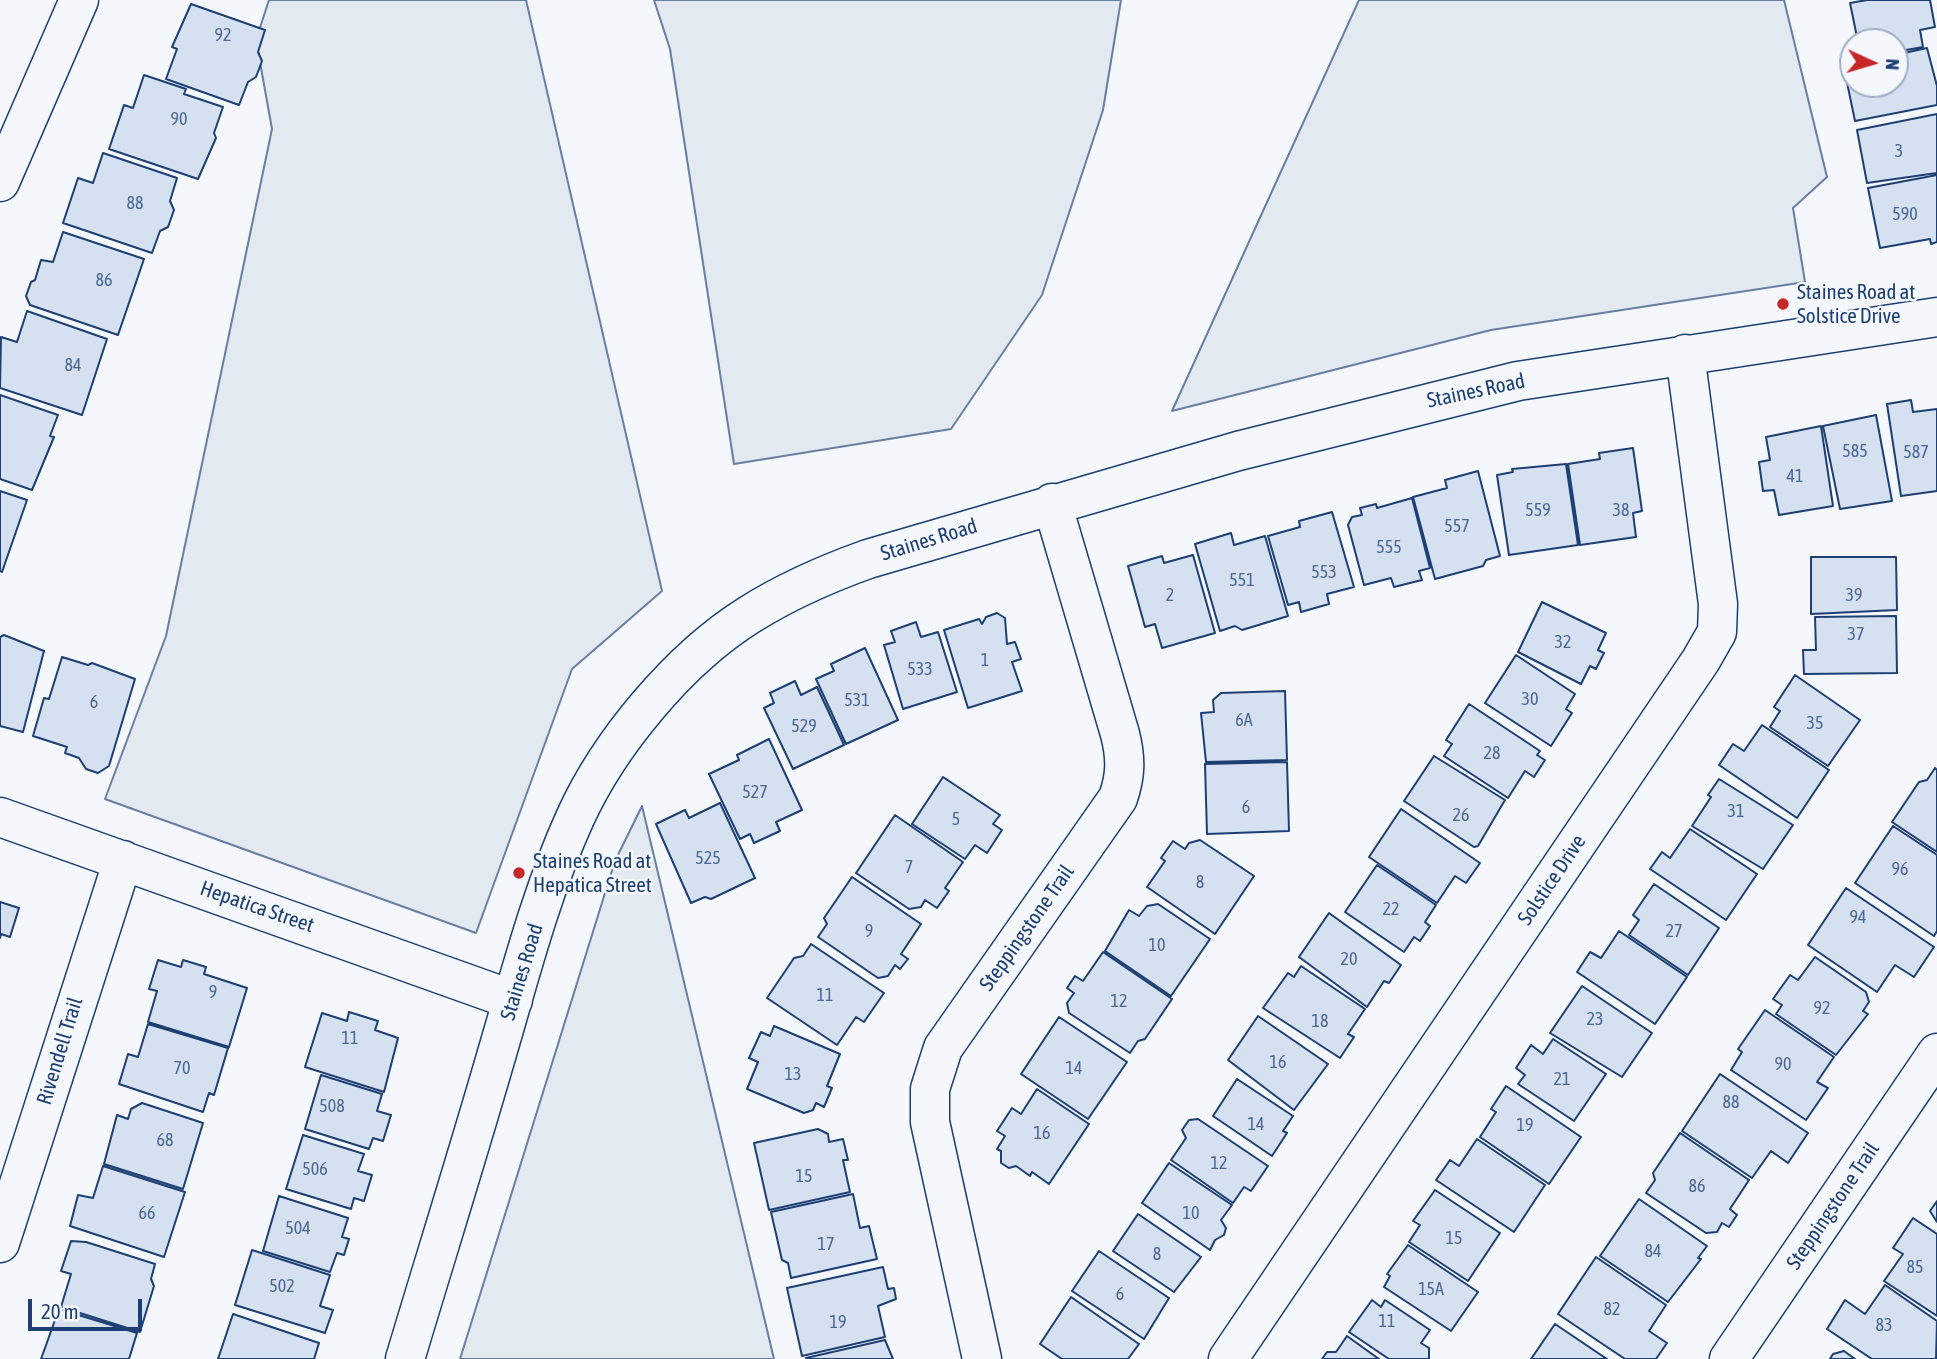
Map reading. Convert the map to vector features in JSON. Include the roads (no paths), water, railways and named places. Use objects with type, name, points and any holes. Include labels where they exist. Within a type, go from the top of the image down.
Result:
[{"type":"street","points":[[0,182],[79,0]]},
{"type":"street","name":"Staines Road","points":[[405,1359],[513,1000],[562,850],[593,783],[635,721],[696,657],[746,617],[819,577],[868,559],[1052,503],[1433,400],[1518,381],[1937,317]]},
{"type":"street","name":"Solstice Drive","points":[[1228,1359],[1717,632],[1718,604],[1685,354]]},
{"type":"street","name":"Steppingstone Trail","points":[[982,1359],[930,1122],[930,1089],[943,1048],[1118,798],[1126,776],[1126,756],[1052,503]]},
{"type":"street","name":"Hepatica Street","points":[[0,817],[513,1000]]},
{"type":"street","name":"Rivendell Trail","points":[[0,1243],[122,860]]},
{"type":"street","name":"Steppingstone Trail","points":[[1729,1359],[1937,1053]]},
{"type":"place","name":"Staines Road at Solstice Drive","points":[[1783,304]]},
{"type":"place","name":"Staines Road at Hepatica Street","points":[[519,873]]}]
